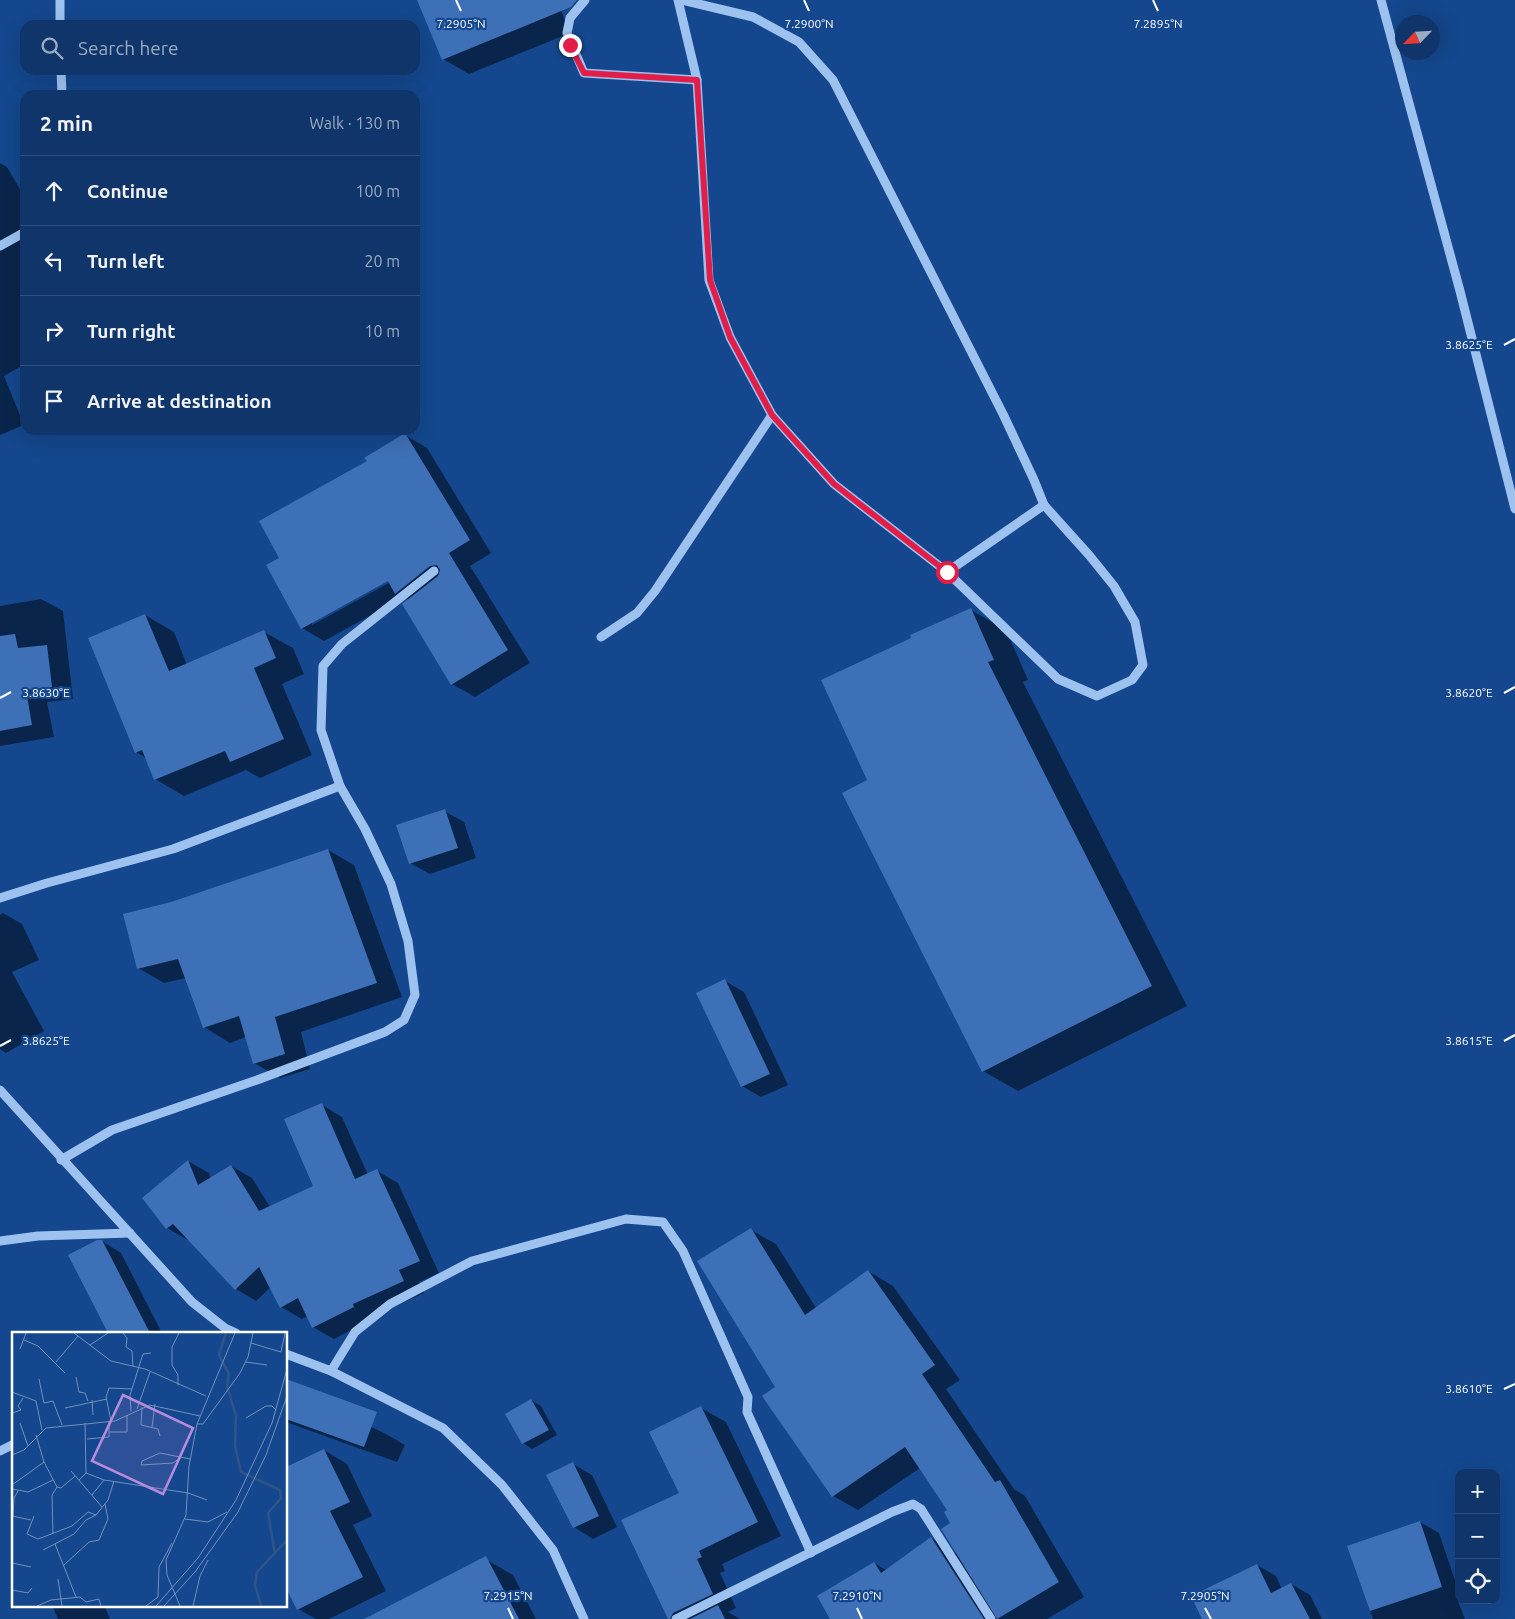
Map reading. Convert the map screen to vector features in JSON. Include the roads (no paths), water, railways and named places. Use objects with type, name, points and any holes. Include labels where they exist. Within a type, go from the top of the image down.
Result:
[{"type":"street","points":[[60,0],[60,20]]},
{"type":"street","points":[[586,0],[570,18],[567,33],[584,73],[697,80]]},
{"type":"street","points":[[678,0],[697,80],[710,280],[730,337],[772,415],[834,484],[947,572],[1058,679],[1097,696],[1132,680],[1143,665],[1135,622],[1114,586],[1089,554],[1044,505],[1003,414],[833,80],[800,42],[753,17],[682,0]]},
{"type":"street","points":[[1381,0],[1460,291],[1515,509]]},
{"type":"street","points":[[61,75],[62,90]]},
{"type":"street","points":[[0,246],[20,235]]},
{"type":"street","points":[[601,638],[637,613],[655,591],[772,415]]},
{"type":"street","points":[[947,572],[1044,505]]},
{"type":"street","points":[[62,1160],[112,1130],[257,1080],[385,1032],[404,1020],[415,995],[408,941],[391,884],[365,829],[340,786],[321,730],[323,666],[342,644],[434,571]]},
{"type":"street","points":[[0,898],[47,883],[173,849],[340,786]]},
{"type":"street","points":[[0,1090],[192,1302],[222,1330]]},
{"type":"street","points":[[331,1371],[354,1332],[390,1304],[472,1261],[626,1219],[663,1222],[684,1251],[748,1397],[747,1412],[811,1552]]},
{"type":"street","points":[[0,1241],[38,1236],[130,1233]]},
{"type":"street","points":[[288,1355],[331,1371],[443,1428],[502,1485],[553,1550],[584,1619]]},
{"type":"street","points":[[0,1451],[12,1445]]},
{"type":"street","points":[[676,1619],[892,1512],[913,1504],[921,1509],[991,1619]]}]
